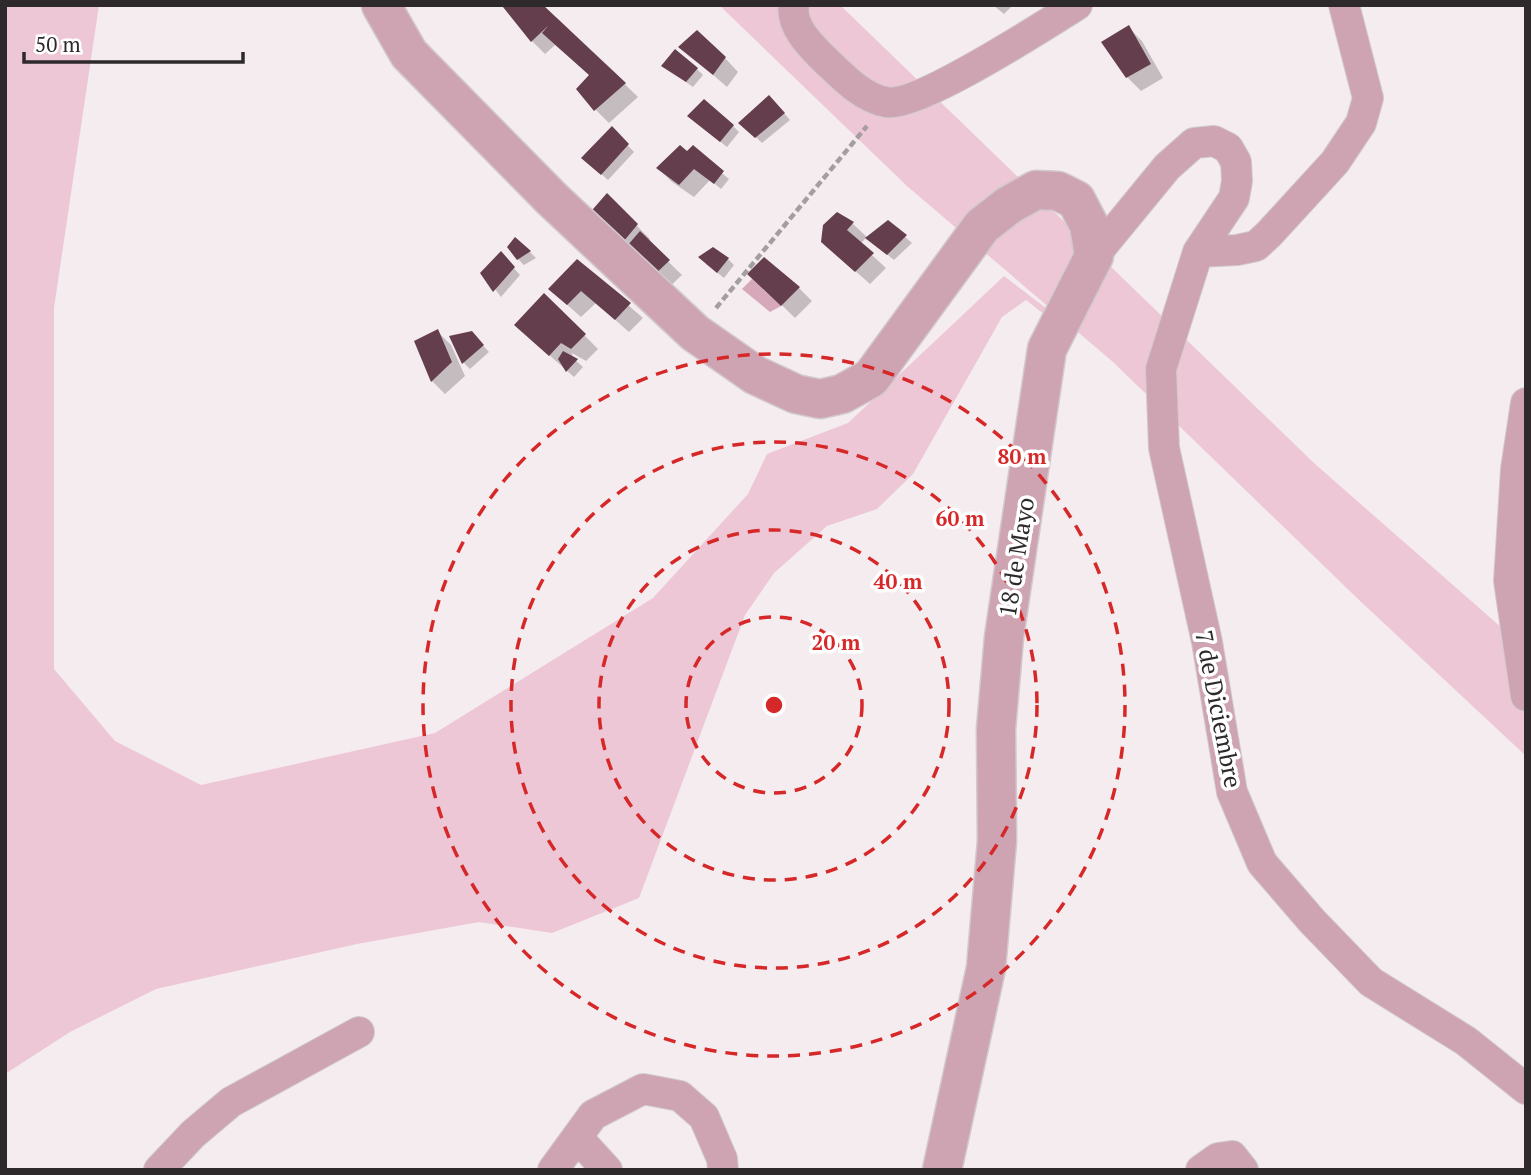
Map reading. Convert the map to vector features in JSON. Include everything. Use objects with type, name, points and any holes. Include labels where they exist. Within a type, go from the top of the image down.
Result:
[{"type":"street","points":[[381,5],[409,54],[552,199],[695,333],[755,375],[796,394],[820,399],[842,394],[871,378],[982,226],[1009,205],[1036,190],[1058,191],[1076,200],[1089,225],[1094,256]]},
{"type":"street","points":[[794,5],[798,28],[810,46],[862,93],[887,103],[911,98],[950,79],[1022,40],[1077,5]]},
{"type":"street","points":[[1198,252],[1255,246],[1335,162],[1361,123],[1368,98],[1344,5]]},
{"type":"street","name":"18 de Mayo","points":[[942,1170],[986,968],[998,841],[996,729],[1004,637],[1047,349],[1094,256],[1167,167],[1194,143],[1214,141],[1228,148],[1236,162],[1237,181],[1234,198],[1198,252]]},
{"type":"street","name":"7 de Diciembre","points":[[1198,252],[1161,369],[1164,448],[1207,642],[1232,792],[1262,863],[1312,921],[1371,982],[1466,1041],[1526,1089]]},
{"type":"street","points":[[1526,403],[1516,469],[1509,582],[1526,696]]},
{"type":"street","points":[[159,1170],[193,1134],[231,1102],[359,1032]]},
{"type":"street","points":[[553,1170],[593,1115],[643,1089],[680,1096],[704,1117],[722,1159],[723,1170]]},
{"type":"street","points":[[577,1137],[607,1170]]},
{"type":"street","points":[[1201,1170],[1217,1158],[1232,1156],[1243,1170]]},
{"type":"path","points":[[695,333],[887,103]]},
{"type":"shaded area","points":[[5,5],[99,5],[54,308],[54,669],[115,741],[201,785],[435,733],[653,598],[748,494],[767,454],[848,423],[1004,276],[1063,321],[1059,326],[1026,300],[1002,317],[913,474],[877,509],[827,526],[774,573],[745,615],[639,898],[552,933],[479,922],[357,944],[156,989],[70,1032],[5,1074]]},
{"type":"shaded area","points":[[719,5],[840,5],[1315,464],[1526,649],[1526,756],[1358,599],[1113,362],[907,186]]},
{"type":"shaded area","points":[[752,279],[781,306],[770,312],[742,289]]},
{"type":"building","points":[[543,5],[626,83],[594,111],[576,89],[589,75],[542,33],[548,26],[531,42],[503,7]]},
{"type":"building","points":[[1129,25],[1151,64],[1126,78],[1101,42]]},
{"type":"building","points":[[697,30],[726,57],[713,75],[678,47]]},
{"type":"building","points":[[675,49],[698,68],[686,82],[661,66]]},
{"type":"building","points":[[769,95],[785,113],[755,138],[738,123]]},
{"type":"building","points":[[704,99],[734,125],[720,142],[687,116]]},
{"type":"building","points":[[612,126],[629,144],[601,175],[581,158]]},
{"type":"building","points":[[680,145],[687,151],[693,145],[724,171],[714,184],[694,169],[679,185],[656,168]]},
{"type":"building","points":[[607,193],[638,224],[618,248],[587,216]]},
{"type":"building","points":[[837,212],[854,222],[847,230],[874,253],[855,272],[821,242],[823,225]]},
{"type":"building","points":[[888,220],[907,235],[887,255],[865,238]]},
{"type":"building","points":[[640,231],[670,260],[650,279],[621,253]]},
{"type":"building","points":[[515,237],[531,251],[517,260],[507,247]]},
{"type":"building","points":[[713,247],[729,258],[717,273],[698,257]]},
{"type":"building","points":[[501,251],[515,267],[493,292],[480,273]]},
{"type":"building","points":[[764,257],[800,287],[781,306],[747,274]]},
{"type":"building","points":[[577,259],[631,303],[615,320],[581,291],[567,305],[548,289]]},
{"type":"building","points":[[544,293],[586,334],[571,349],[561,343],[549,356],[514,325]]},
{"type":"building","points":[[438,329],[452,362],[431,382],[414,341]]},
{"type":"building","points":[[472,331],[484,345],[462,364],[449,336]]},
{"type":"building","points":[[563,351],[578,359],[566,372],[558,359]]}]
